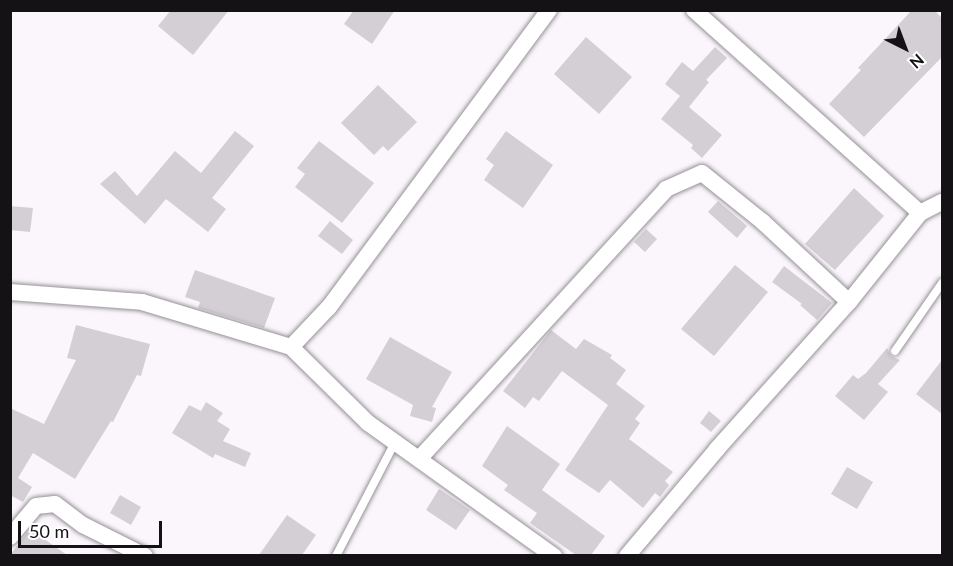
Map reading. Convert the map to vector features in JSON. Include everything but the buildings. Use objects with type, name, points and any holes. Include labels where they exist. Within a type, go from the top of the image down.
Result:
[{"type":"street","points":[[291,347],[328,307],[549,10]]},
{"type":"street","points":[[694,10],[920,213]]},
{"type":"street","points":[[419,459],[666,189],[702,173],[763,222],[849,303]]},
{"type":"street","points":[[627,555],[717,449],[849,303],[920,213],[942,202]]},
{"type":"street","points":[[10,291],[142,303],[291,347],[368,423],[554,555]]},
{"type":"street","points":[[10,537],[36,506],[55,504],[83,525],[145,555]]},
{"type":"lane","points":[[896,351],[942,283]]},
{"type":"lane","points":[[336,555],[395,442]]}]
